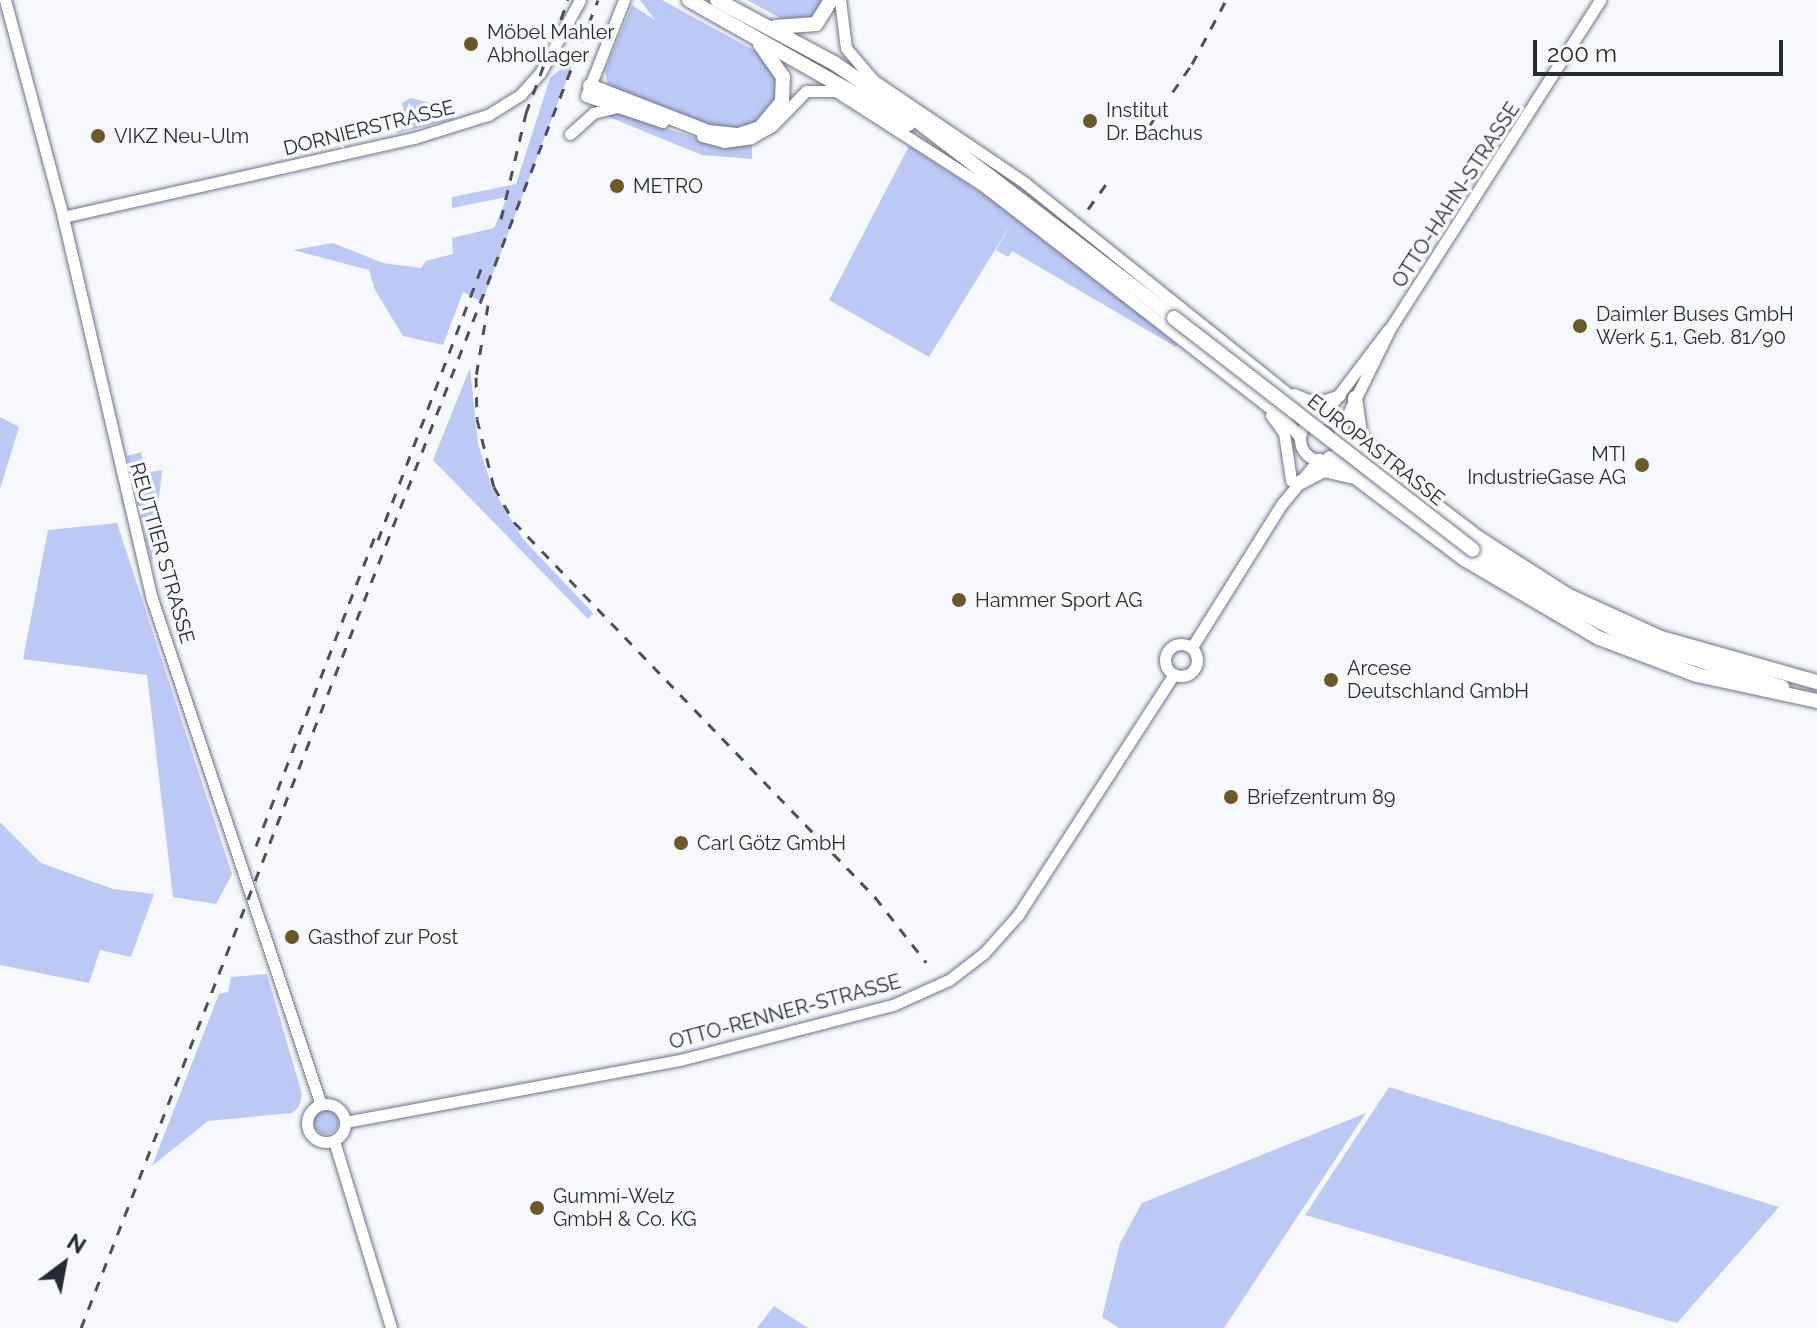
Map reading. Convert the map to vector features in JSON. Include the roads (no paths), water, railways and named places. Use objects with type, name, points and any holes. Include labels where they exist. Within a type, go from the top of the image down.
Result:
[{"type":"highway","name":"EUROPASTRASSE","points":[[689,0],[816,70],[1004,187]]},
{"type":"highway","name":"EUROPASTRASSE","points":[[717,0],[834,63],[1004,187],[1473,550],[1608,627],[1760,681],[1817,695]]},
{"type":"highway","points":[[767,26],[807,28],[823,17],[831,0]]},
{"type":"highway","points":[[588,91],[708,132],[749,132],[775,114],[784,90],[778,66],[749,32]]},
{"type":"highway","points":[[834,63],[894,95]]},
{"type":"highway","points":[[816,70],[877,115]]},
{"type":"highway","points":[[1349,395],[1360,435],[1382,466]]},
{"type":"highway","points":[[1341,432],[1511,561],[1615,619],[1690,647],[1817,682]]},
{"type":"highway","points":[[1324,458],[1499,581],[1599,638],[1697,675],[1817,695]]},
{"type":"highway","points":[[1296,481],[1318,471],[1335,470],[1371,489]]},
{"type":"street","name":"REUTTIER STRASSE","points":[[5,0],[63,217],[152,599],[321,1105]]},
{"type":"street","name":"DORNIERSTRASSE","points":[[63,217],[418,137],[488,115],[521,94],[540,73],[580,0]]},
{"type":"street","points":[[621,106],[588,91],[624,0]]},
{"type":"street","name":"EUROPASTRASSE","points":[[840,0],[842,34],[854,62],[894,95],[1025,183],[1320,418]]},
{"type":"street","name":"OTTO-HAHN-STRASSE","points":[[1341,432],[1349,395],[1600,0]]},
{"type":"street","name":"EUROPASTRASSE","points":[[621,106],[724,142],[763,133],[799,96],[817,88],[836,91],[981,184],[1264,404],[1302,443]]},
{"type":"street","points":[[570,134],[593,113],[621,106]]},
{"type":"street","points":[[1280,384],[1309,403],[1349,395]]},
{"type":"street","name":"OTTO-HAHN-STRASSE","points":[[1320,418],[1349,395]]},
{"type":"street","points":[[1264,404],[1284,433],[1296,481]]},
{"type":"street","points":[[1320,418],[1341,432],[1339,449],[1324,458],[1302,443],[1306,424],[1320,418]]},
{"type":"street","name":"OTTO-RENNER-STRASSE","points":[[1296,481],[1302,443]]},
{"type":"street","name":"OTTO-RENNER-STRASSE","points":[[1174,674],[1186,675],[1195,668],[1192,647],[1296,481],[1324,458]]},
{"type":"street","name":"OTTO-RENNER-STRASSE","points":[[1174,674],[1165,661],[1168,650],[1178,644],[1192,647]]},
{"type":"street","name":"OTTO-RENNER-STRASSE","points":[[345,1122],[680,1060],[893,1005],[949,980],[984,953],[1018,915],[1174,674]]},
{"type":"street","points":[[334,1141],[319,1141],[308,1130],[309,1114],[321,1105],[339,1109],[345,1122],[334,1141],[391,1328]]},
{"type":"railway","points":[[501,219],[526,113],[568,0]]},
{"type":"railway","points":[[81,1328],[598,0]]},
{"type":"railway","points":[[1150,125],[1192,64],[1226,0]]},
{"type":"railway","points":[[1088,209],[1110,179]]},
{"type":"railway","points":[[378,540],[483,264]]},
{"type":"railway","points":[[488,305],[476,377],[477,419],[494,487],[514,522],[875,897],[926,962]]},
{"type":"railway","points":[[256,846],[378,529]]},
{"type":"place","name":"Möbel Mahler Abhollager","points":[[471,44]]},
{"type":"place","name":"Institut Dr. Bachus","points":[[1090,121]]},
{"type":"place","name":"VIKZ Neu-Ulm","points":[[98,136]]},
{"type":"place","name":"METRO","points":[[617,186]]},
{"type":"place","name":"Daimler Buses GmbH Werk 5.1, Geb. 81/90","points":[[1580,326]]},
{"type":"place","name":"MTI IndustrieGase AG","points":[[1642,465]]},
{"type":"place","name":"Hammer Sport AG","points":[[959,600]]},
{"type":"place","name":"Arcese Deutschland GmbH","points":[[1331,680]]},
{"type":"place","name":"Briefzentrum 89","points":[[1231,797]]},
{"type":"place","name":"Carl Götz GmbH","points":[[681,843]]},
{"type":"place","name":"Gasthof zur Post","points":[[292,937]]},
{"type":"place","name":"Gummi-Welz GmbH & Co. KG","points":[[537,1208]]}]
